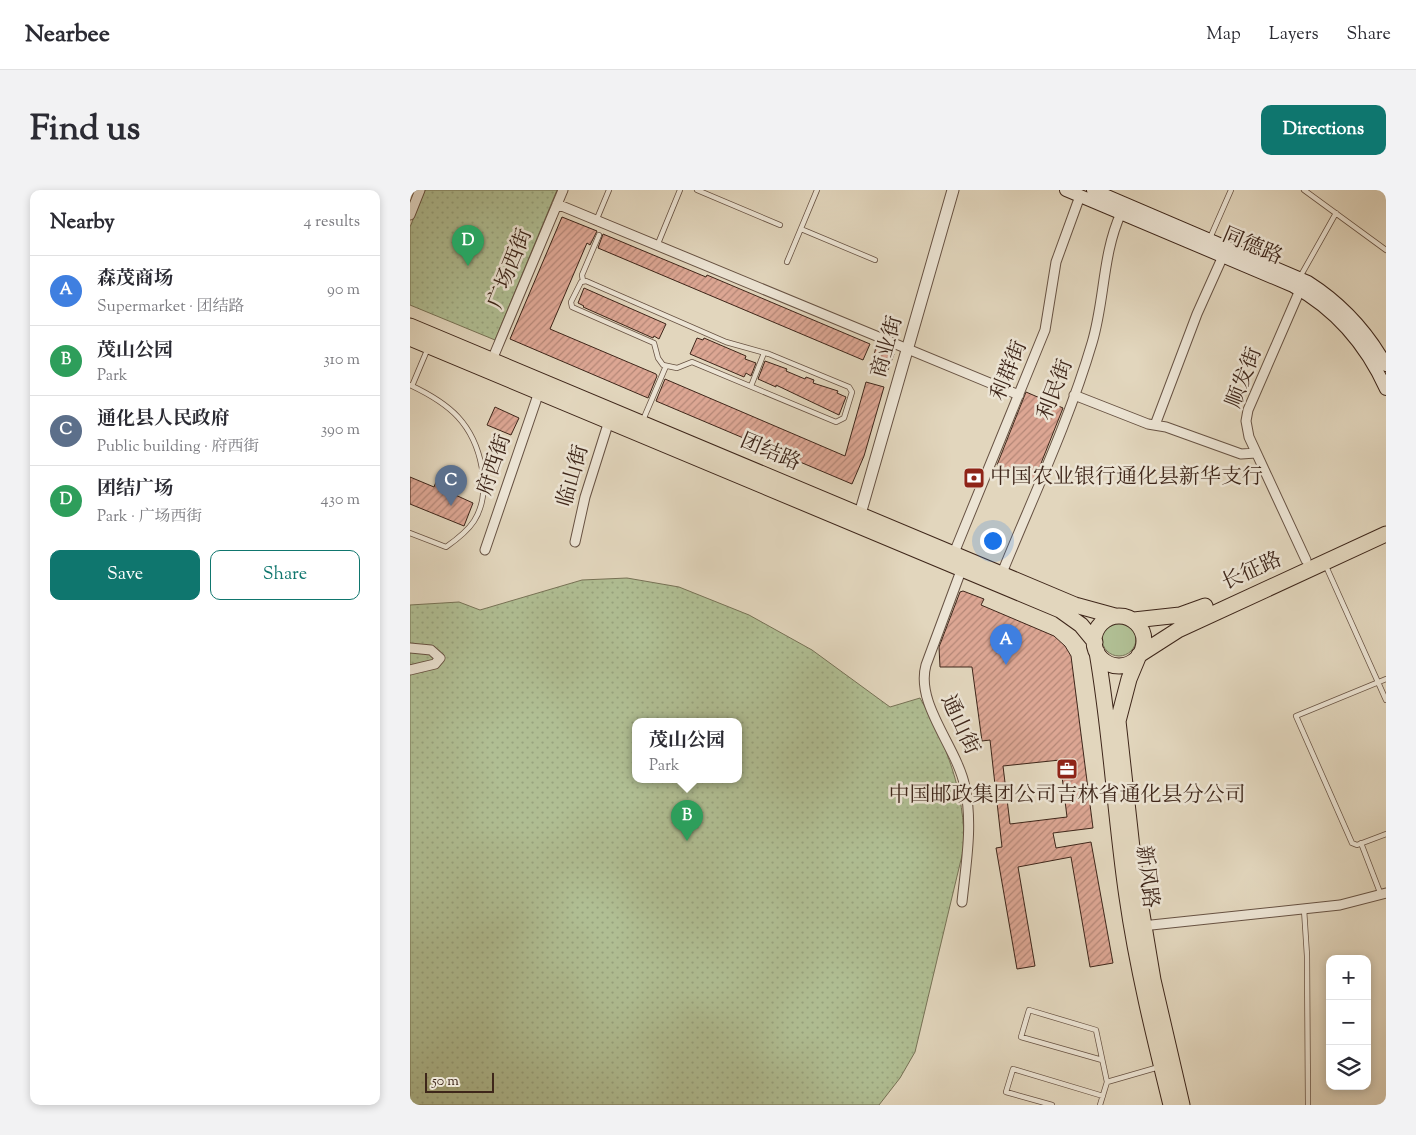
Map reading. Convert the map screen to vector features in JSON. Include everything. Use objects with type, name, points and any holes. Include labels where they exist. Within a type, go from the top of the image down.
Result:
[{"type":"highway","name":"团结路","points":[[410,326],[1075,605],[1115,616]]},
{"type":"highway","name":"团结路","points":[[410,338],[1060,610],[1081,625],[1096,647]]},
{"type":"highway","name":"长征路","points":[[1134,620],[1165,618],[1194,612],[1386,523]]},
{"type":"highway","name":"长征路","points":[[1139,655],[1160,640],[1191,623],[1386,534]]},
{"type":"highway","points":[[1115,616],[1134,620],[1144,637],[1139,655],[1131,662],[1120,665],[1109,663],[1096,647],[1099,626],[1115,616]]},
{"type":"highway","name":"新风路","points":[[1096,647],[1137,927],[1162,1067],[1171,1105]]},
{"type":"highway","name":"新风路","points":[[1139,655],[1125,692],[1118,721],[1137,927],[1182,1105]]},
{"type":"main road","name":"同德路","points":[[1066,190],[1223,256],[1300,284],[1351,332],[1370,358],[1386,389]]},
{"type":"main road","name":"同德路","points":[[1093,190],[1115,194],[1328,296],[1349,315],[1369,339],[1386,365]]},
{"type":"street","points":[[410,215],[420,190]]},
{"type":"street","name":"广场西街","points":[[492,360],[563,190]]},
{"type":"street","name":"商业街","points":[[860,514],[952,190]]},
{"type":"street","name":"利群街","points":[[954,553],[1045,330],[1056,262],[1080,196]]},
{"type":"street","points":[[557,204],[1019,395]]},
{"type":"street","name":"利民街","points":[[1002,573],[1074,395],[1095,332],[1106,259],[1121,213]]},
{"type":"street","points":[[1155,425],[1197,314],[1223,256]]},
{"type":"street","name":"顺发街","points":[[1300,284],[1248,410],[1247,432],[1306,560]]},
{"type":"street","name":"府西街","points":[[485,550],[539,392]]},
{"type":"street","points":[[1074,395],[1241,454],[1256,453]]},
{"type":"street","name":"临山街","points":[[575,542],[585,497],[609,421]]},
{"type":"street","name":"通山街","points":[[962,568],[926,665],[923,678],[925,693],[961,772],[965,786],[969,823],[962,902]]},
{"type":"street","points":[[410,648],[431,650],[440,658],[435,664],[410,670]]},
{"type":"street","points":[[1137,927],[1304,909],[1348,903],[1383,894]]},
{"type":"lane","points":[[596,221],[609,190]]},
{"type":"lane","points":[[656,246],[680,190]]},
{"type":"lane","points":[[697,190],[780,225]]},
{"type":"lane","points":[[787,262],[817,190]]},
{"type":"lane","points":[[1209,239],[1230,190]]},
{"type":"lane","points":[[1304,190],[1386,250]]},
{"type":"lane","points":[[1300,284],[1336,213]]},
{"type":"lane","points":[[801,229],[875,260]]},
{"type":"lane","points":[[583,281],[726,342],[764,353],[849,387],[852,392],[844,418],[836,422],[692,362],[677,368],[666,366],[658,358],[654,342],[572,307],[571,302],[583,281],[582,275],[599,235]]},
{"type":"lane","points":[[410,533],[446,547],[475,520],[482,497],[483,479],[476,448],[463,423],[450,409],[411,385],[429,346]]},
{"type":"lane","points":[[750,386],[764,353]]},
{"type":"lane","points":[[642,423],[666,366]]},
{"type":"lane","points":[[1324,563],[1386,700]]},
{"type":"lane","points":[[1386,679],[1296,716],[1352,843],[1361,843],[1386,834]]},
{"type":"lane","points":[[1361,843],[1383,894]]},
{"type":"lane","points":[[1304,909],[1307,956],[1308,1105]]},
{"type":"lane","points":[[1100,1105],[1107,1082],[1096,1030],[1029,1010],[1021,1037],[1102,1060]]},
{"type":"lane","points":[[1107,1082],[1162,1067]]},
{"type":"lane","points":[[1052,1105],[1006,1092],[1013,1069],[1103,1096]]},
{"type":"green space","points":[[425,190],[557,190],[495,340],[410,305],[410,227]]},
{"type":"green space","points":[[627,578],[679,587],[749,615],[812,650],[890,707],[920,698],[946,752],[958,789],[964,827],[964,847],[915,1052],[900,1078],[879,1105],[410,1105],[410,605],[459,602],[480,610],[582,580]]},
{"type":"green space","points":[[1119,622],[1126,623],[1131,627],[1135,632],[1135,646],[1131,651],[1126,655],[1119,656],[1112,655],[1107,651],[1103,646],[1102,639],[1103,632],[1107,627],[1112,623]]},
{"type":"building","points":[[562,217],[597,231],[590,245],[587,243],[550,329],[656,374],[657,376],[648,398],[510,339]]},
{"type":"building","points":[[603,234],[706,277],[707,275],[870,344],[863,360],[598,248]]},
{"type":"building","points":[[584,288],[666,324],[659,339],[583,307],[578,303]]},
{"type":"building","points":[[697,338],[703,340],[704,338],[746,356],[745,359],[756,363],[751,376],[746,373],[744,377],[690,354]]},
{"type":"building","points":[[876,347],[894,354],[888,370],[872,363]]},
{"type":"building","points":[[765,361],[787,369],[786,371],[805,379],[806,377],[814,380],[813,383],[838,391],[837,393],[846,397],[839,415],[776,385],[776,387],[758,379]]},
{"type":"building","points":[[665,379],[845,456],[866,382],[884,387],[864,456],[852,484],[656,401]]},
{"type":"building","points":[[1026,392],[1063,408],[1034,481],[997,465]]},
{"type":"building","points":[[495,407],[519,418],[511,435],[487,425]]},
{"type":"building","points":[[410,477],[434,487],[436,482],[453,489],[451,493],[473,503],[464,526],[410,504]]},
{"type":"building","points":[[963,591],[984,599],[981,605],[1054,636],[1065,646],[1071,656],[1093,828],[1053,833],[1056,848],[1091,842],[1113,963],[1090,967],[1071,857],[1018,867],[1035,966],[1017,969],[996,848],[1002,847],[990,740],[982,741],[972,667],[940,667],[939,647],[960,592]],"holes":[[[1060,760],[1067,817],[1010,824],[1003,766]]]},
{"type":"place","name":"团结广场","points":[[468,266]]},
{"type":"place","name":"中国农业银行通化县新华支行","points":[[974,478]]},
{"type":"place","name":"通化县人民政府","points":[[451,506]]},
{"type":"place","name":"森茂商场","points":[[1006,665]]},
{"type":"place","name":"中国邮政集团公司吉林省通化县分公司","points":[[1067,769]]},
{"type":"place","name":"茂山公园","points":[[687,841]]}]
